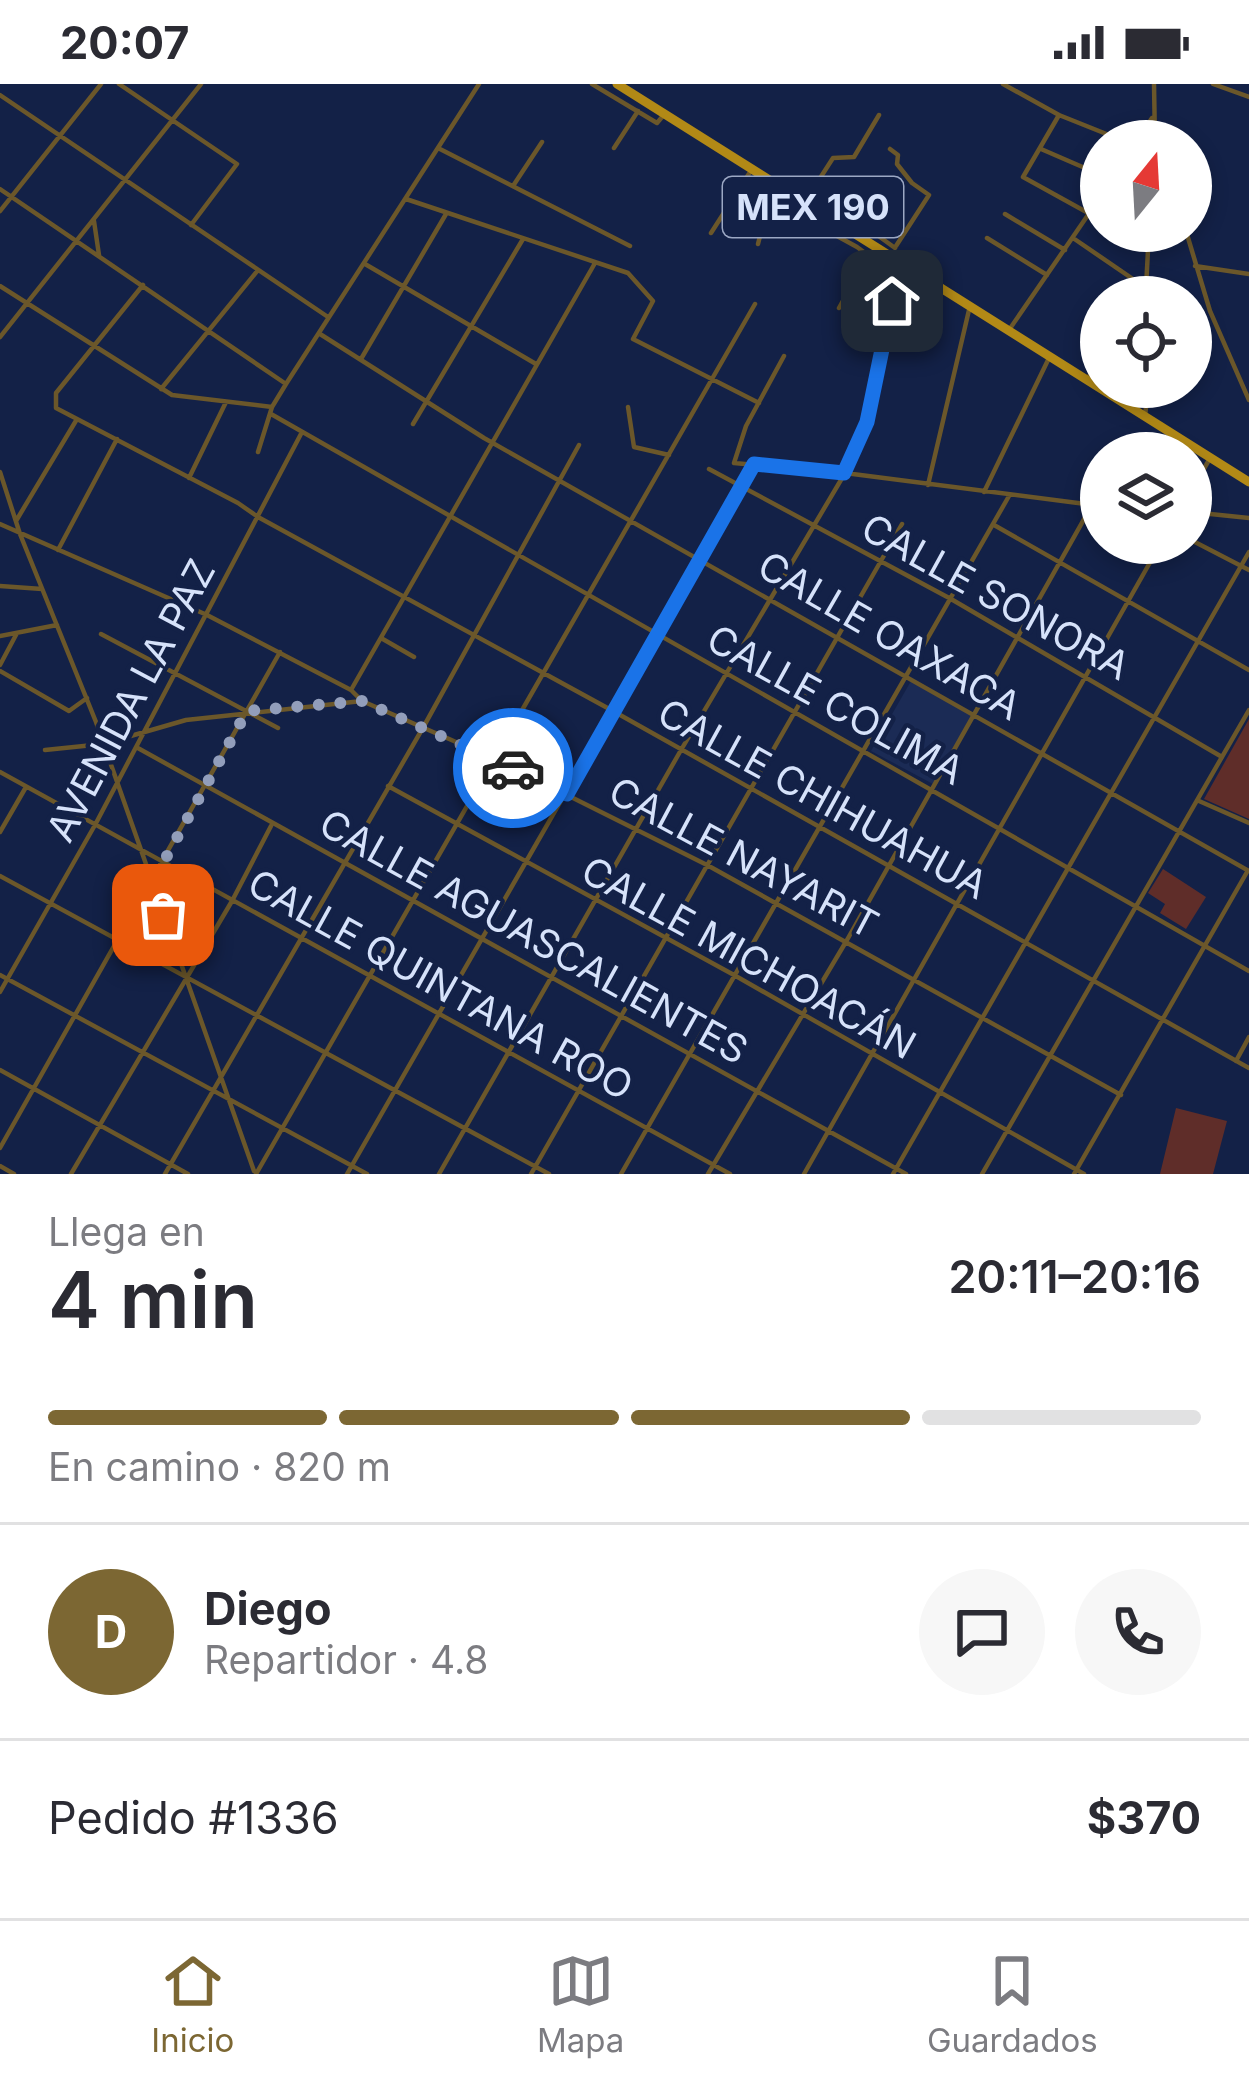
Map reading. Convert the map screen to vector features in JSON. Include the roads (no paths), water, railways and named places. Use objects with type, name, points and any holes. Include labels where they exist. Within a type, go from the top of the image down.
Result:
[{"type":"main road","name":"MEX 190","points":[[616,84],[626,98],[664,114],[845,228],[893,251],[906,266],[1080,376]]},
{"type":"main road","name":"MEX 190","points":[[1131,408],[1169,432]]},
{"type":"main road","name":"MEX 190","points":[[1212,459],[1249,482]]},
{"type":"street","points":[[0,211],[101,84]]},
{"type":"street","points":[[118,84],[236,164],[237,169],[191,225]]},
{"type":"street","points":[[0,337],[201,84]]},
{"type":"street","points":[[258,452],[286,384],[479,84]]},
{"type":"street","points":[[592,84],[626,98],[657,123],[664,114]]},
{"type":"street","points":[[1003,84],[1080,124]]},
{"type":"street","points":[[1152,118],[1154,84]]},
{"type":"street","points":[[1213,84],[1249,97]]},
{"type":"street","points":[[0,95],[330,318]]},
{"type":"street","points":[[614,148],[638,111]]},
{"type":"street","points":[[879,116],[854,157],[833,158],[797,214],[896,275]]},
{"type":"street","points":[[1059,116],[1023,177],[1080,203]]},
{"type":"street","points":[[513,186],[542,142]]},
{"type":"street","points":[[438,148],[630,246]]},
{"type":"street","points":[[890,149],[912,184],[929,195],[893,251]]},
{"type":"street","points":[[1041,149],[1080,167]]},
{"type":"street","points":[[711,233],[752,169]]},
{"type":"street","points":[[0,189],[286,384]]},
{"type":"street","points":[[758,244],[784,190]]},
{"type":"street","points":[[406,199],[628,273],[653,301],[633,339],[760,403]]},
{"type":"street","points":[[361,359],[447,213]]},
{"type":"street","points":[[1005,214],[1065,250]]},
{"type":"street","points":[[94,221],[99,255]]},
{"type":"street","points":[[1009,331],[1080,229]]},
{"type":"street","points":[[413,424],[523,238]]},
{"type":"street","points":[[987,238],[1047,275]]},
{"type":"street","points":[[1073,238],[1128,276]]},
{"type":"street","points":[[1191,252],[1210,311],[1249,400]]},
{"type":"street","points":[[351,690],[595,263]]},
{"type":"street","points":[[365,264],[536,364]]},
{"type":"street","points":[[439,1174],[844,473],[867,422],[896,275],[906,266]]},
{"type":"street","points":[[1195,266],[1249,274]]},
{"type":"street","points":[[161,389],[258,270]]},
{"type":"street","points":[[839,308],[857,275],[896,275]]},
{"type":"street","points":[[93,347],[142,285]]},
{"type":"street","points":[[0,286],[172,395],[272,410]]},
{"type":"street","points":[[256,1174],[755,304]]},
{"type":"street","points":[[928,485],[970,307]]},
{"type":"street","points":[[218,321],[222,340]]},
{"type":"street","name":"CALLE OAXACA","points":[[320,334],[492,441],[1249,870]]},
{"type":"street","name":"CALLE CHIHUAHUA","points":[[93,347],[56,393],[56,408],[613,711],[1249,1068]]},
{"type":"street","points":[[784,356],[746,426],[734,463],[1080,504]]},
{"type":"street","points":[[984,492],[1049,358]]},
{"type":"street","points":[[189,478],[226,402]]},
{"type":"street","points":[[628,407],[634,448],[668,455]]},
{"type":"street","points":[[1145,417],[1146,408]]},
{"type":"street","name":"CALLE COLIMA","points":[[272,410],[1249,971]]},
{"type":"street","points":[[16,521],[77,419]]},
{"type":"street","name":"AVENIDA LA PAZ","points":[[0,992],[95,825],[303,430]]},
{"type":"street","points":[[58,550],[117,439]]},
{"type":"street","points":[[165,1174],[424,726],[579,446]]},
{"type":"street","points":[[347,1174],[754,464]]},
{"type":"street","name":"CALLE SONORA","points":[[709,469],[951,599],[1222,757]]},
{"type":"street","points":[[0,472],[20,534],[87,698],[256,1174]]},
{"type":"street","points":[[621,1174],[1009,496]]},
{"type":"street","points":[[1212,514],[1249,518]]},
{"type":"street","points":[[0,524],[207,615],[351,690],[362,701]]},
{"type":"street","points":[[531,1174],[902,524]]},
{"type":"street","points":[[994,525],[1249,670]]},
{"type":"street","points":[[708,1174],[848,940],[1080,526]]},
{"type":"street","points":[[1212,551],[1249,570]]},
{"type":"street","points":[[894,1171],[1249,552]]},
{"type":"street","points":[[803,1174],[1149,564]]},
{"type":"street","points":[[0,586],[42,589]]},
{"type":"street","points":[[0,636],[57,625]]},
{"type":"street","points":[[17,633],[0,668],[69,711],[87,698]]},
{"type":"street","points":[[101,634],[278,728]]},
{"type":"street","points":[[381,638],[414,657]]},
{"type":"street","points":[[0,1148],[280,652]]},
{"type":"street","name":"CALLE NAYARIT","points":[[45,750],[103,744],[186,719],[362,701],[495,759],[707,865],[1121,1095]]},
{"type":"street","points":[[982,1174],[1249,710]]},
{"type":"street","name":"CALLE AGUASCALIENTES","points":[[136,748],[906,1174]]},
{"type":"street","name":"CALLE QUINTANA ROO","points":[[0,772],[730,1174]]},
{"type":"street","name":"CALLE MICHOACÁN","points":[[388,786],[1078,1173]]},
{"type":"street","points":[[0,832],[26,787]]},
{"type":"street","points":[[1198,800],[1249,823]]},
{"type":"street","points":[[71,1174],[232,901],[272,824]]},
{"type":"street","points":[[1078,1173],[1249,870]]},
{"type":"street","points":[[0,876],[549,1174]]},
{"type":"street","points":[[0,975],[368,1174]]},
{"type":"street","points":[[1236,1061],[1249,1036]]},
{"type":"street","points":[[0,1070],[188,1174]]},
{"type":"street","points":[[0,1166],[14,1174]]}]
